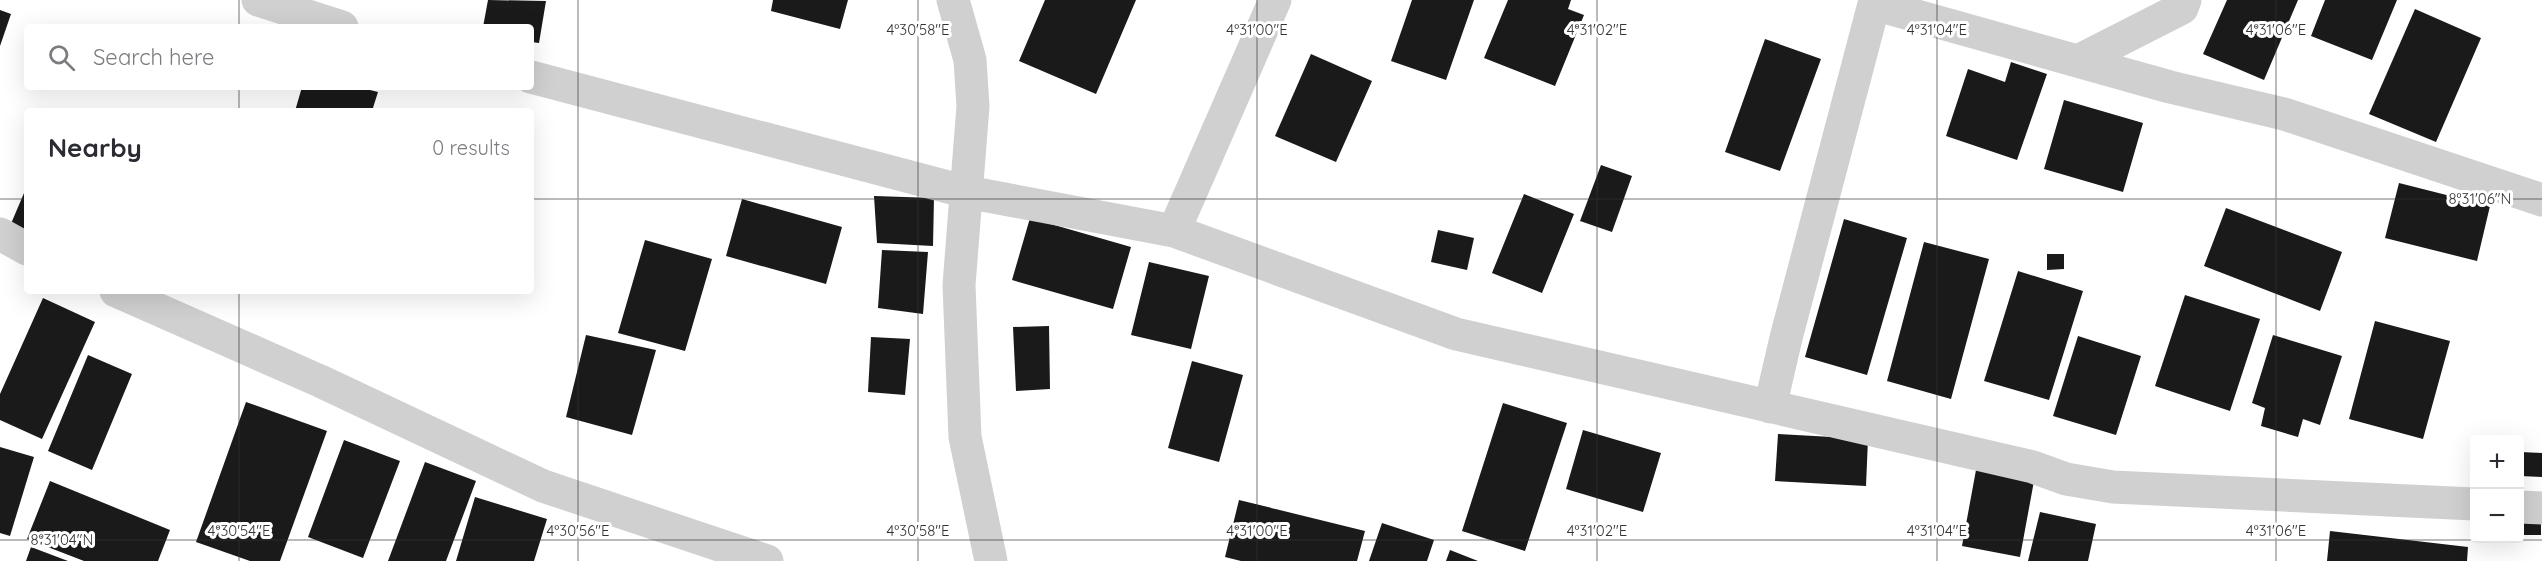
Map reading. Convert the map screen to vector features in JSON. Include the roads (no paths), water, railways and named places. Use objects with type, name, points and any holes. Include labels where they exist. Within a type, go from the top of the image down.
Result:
[{"type":"street","points":[[258,0],[336,17]]},
{"type":"street","points":[[953,0],[970,60],[974,106],[959,285],[965,437],[991,561]]},
{"type":"street","points":[[1174,231],[1275,0]]},
{"type":"street","points":[[2078,61],[2182,8],[2185,0]]},
{"type":"street","points":[[1770,406],[1874,4],[2170,87],[2284,114],[2542,200]]},
{"type":"street","points":[[534,78],[967,192],[1174,231],[1456,334],[2033,467],[2066,479],[2113,487],[2470,504]]},
{"type":"street","points":[[0,234],[24,247]]},
{"type":"street","points":[[123,294],[320,381],[543,486],[767,561]]},
{"type":"street","points":[[2524,507],[2542,508]]}]
